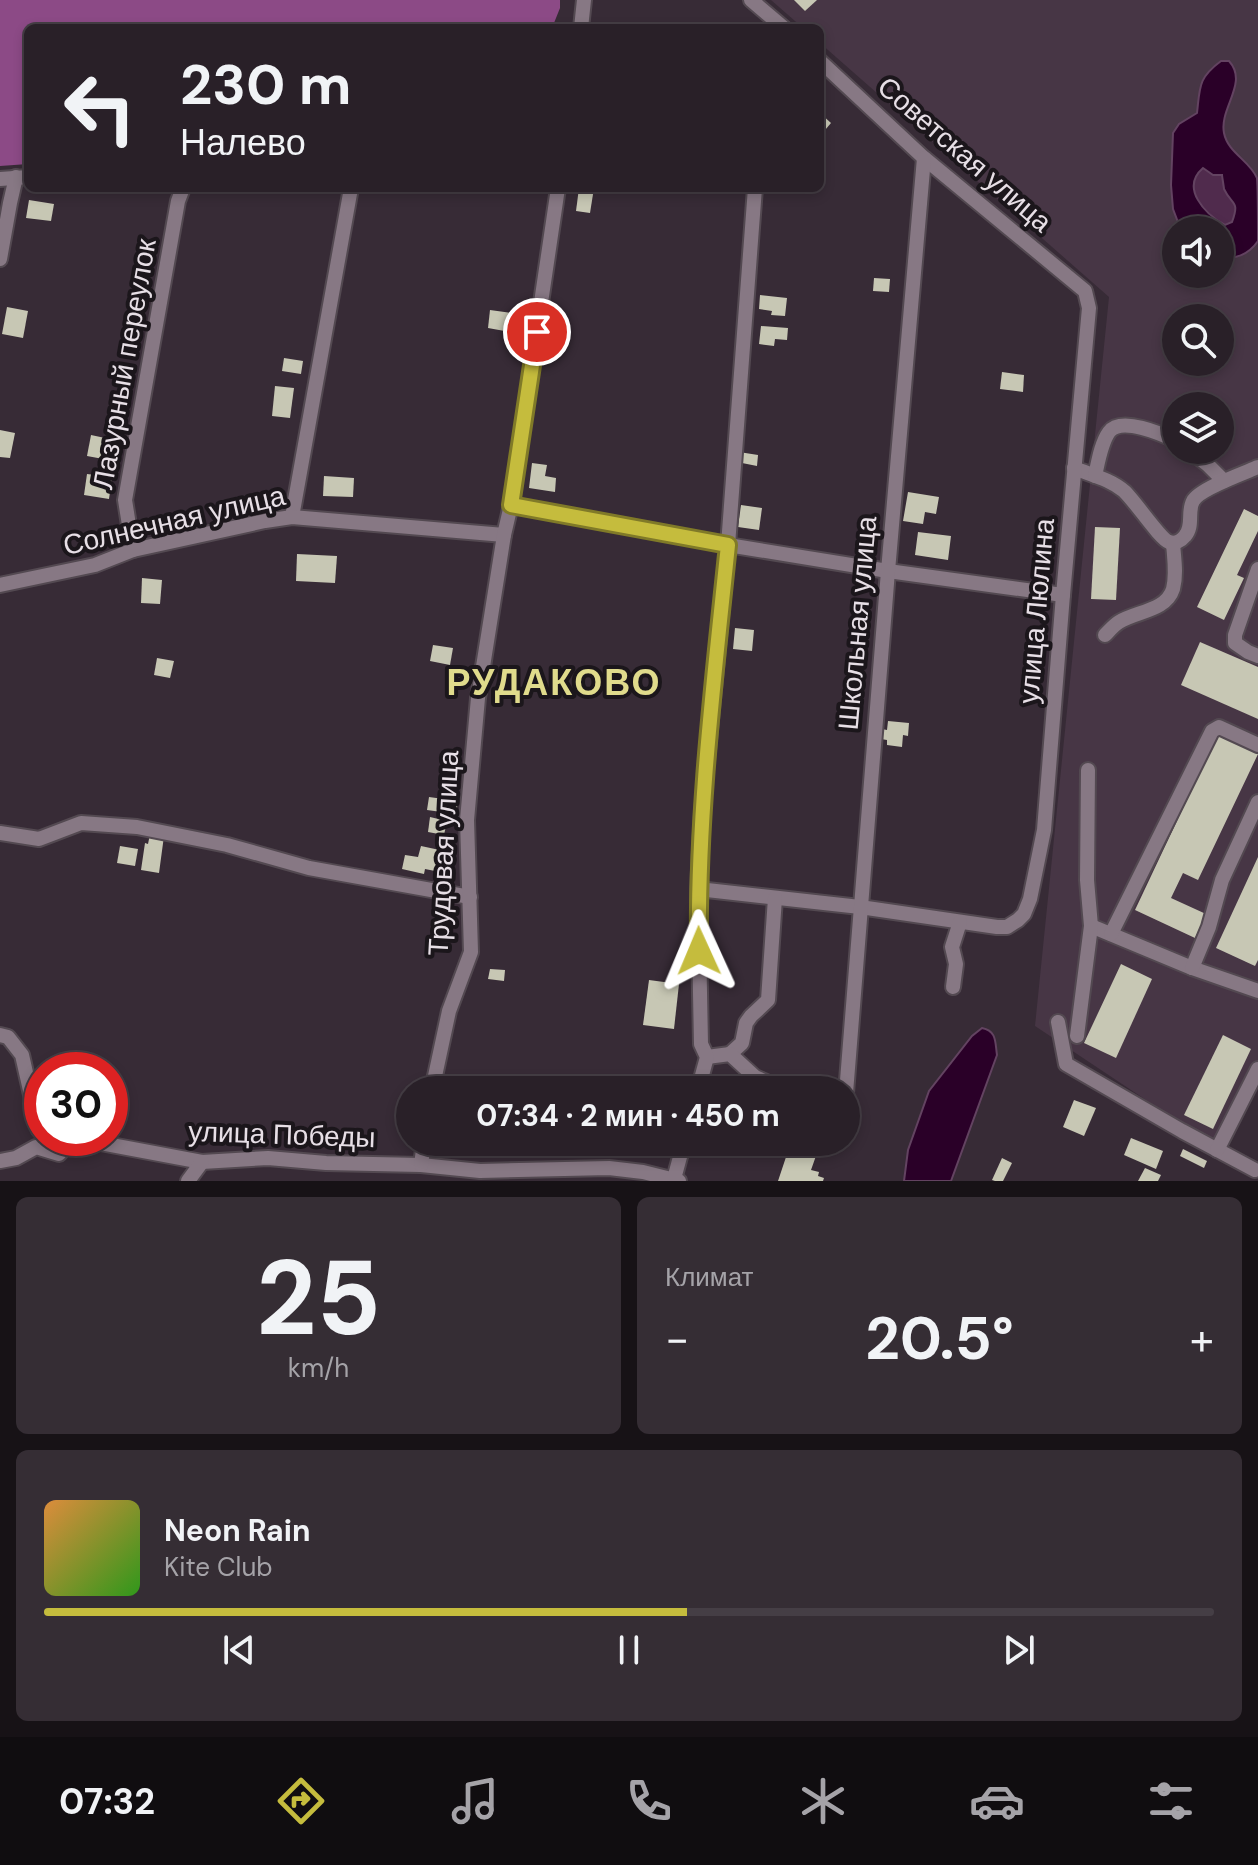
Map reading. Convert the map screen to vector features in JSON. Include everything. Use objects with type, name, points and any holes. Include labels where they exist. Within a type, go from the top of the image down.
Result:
[{"type":"street","points":[[581,24],[584,0]]},
{"type":"street","points":[[751,0],[779,24]]},
{"type":"street","name":"Советская улица","points":[[824,65],[924,158],[1077,284]]},
{"type":"street","name":"Школьная улица","points":[[847,1076],[924,158]]},
{"type":"street","points":[[0,179],[22,177],[10,203],[0,259]]},
{"type":"street","name":"Лазурный переулок","points":[[133,550],[125,500],[181,192]]},
{"type":"street","points":[[292,517],[350,192]]},
{"type":"street","name":"Трудовая улица","points":[[435,1076],[449,1011],[471,952],[467,820],[478,698],[511,505],[557,192]]},
{"type":"street","points":[[702,1076],[707,1057],[701,1044],[698,889],[702,812],[728,545],[755,192]]},
{"type":"street","name":"улица Люлина","points":[[960,922],[1007,927],[1024,914],[1044,830],[1089,308],[1085,291],[1077,284]]},
{"type":"street","points":[[1095,476],[1107,433],[1113,428],[1137,427],[1162,434]]},
{"type":"street","points":[[1207,464],[1224,481]]},
{"type":"street","points":[[1074,468],[1113,483],[1125,492],[1165,541],[1173,543],[1188,533],[1194,500],[1224,481],[1258,467]]},
{"type":"street","points":[[511,505],[728,545],[1063,595]]},
{"type":"street","name":"Солнечная улица","points":[[0,585],[95,565],[133,550],[292,517],[504,535]]},
{"type":"street","points":[[1105,635],[1117,623],[1156,608],[1172,592],[1175,577],[1173,543]]},
{"type":"street","points":[[1258,569],[1235,643],[1258,656]]},
{"type":"street","points":[[1111,934],[1212,731],[1219,727],[1258,745]]},
{"type":"street","points":[[1077,1036],[1091,926],[1087,880],[1088,770]]},
{"type":"street","points":[[1192,968],[1209,927],[1222,880],[1258,802]]},
{"type":"street","points":[[0,833],[39,839],[81,823],[137,827],[227,845],[309,868],[470,897]]},
{"type":"street","points":[[698,889],[960,922],[952,947],[956,964],[953,987]]},
{"type":"street","points":[[707,1057],[730,1054],[742,1043],[746,1023],[768,1000],[775,898]]},
{"type":"street","points":[[1091,926],[1192,968],[1258,991]]},
{"type":"street","points":[[1058,1022],[1066,1064],[1254,1172]]},
{"type":"street","points":[[0,1035],[8,1037],[22,1055],[24,1064]]},
{"type":"street","points":[[730,1054],[754,1076]]},
{"type":"street","points":[[1217,1150],[1258,1069]]},
{"type":"street","name":"улица Победы","points":[[128,1148],[202,1162],[268,1158],[480,1171],[609,1168],[676,1180]]},
{"type":"street","points":[[0,1161],[24,1154]]},
{"type":"street","points":[[421,1165],[422,1156]]},
{"type":"street","points":[[676,1180],[681,1156]]},
{"type":"street","points":[[188,1181],[202,1162]]},
{"type":"shaded area","points":[[0,0],[560,0],[554,24],[24,24],[24,164],[0,166]]},
{"type":"shaded area","points":[[771,0],[1258,0],[1258,1081],[1224,1152],[1035,1026],[1109,297],[824,47],[824,24],[798,24]]},
{"type":"shaded area","points":[[1221,61],[1229,61],[1234,69],[1235,87],[1225,114],[1224,133],[1230,146],[1257,178],[1258,241],[1246,253],[1234,257],[1235,206],[1224,189],[1222,175],[1213,175],[1203,168],[1194,184],[1198,200],[1213,216],[1176,216],[1173,209],[1173,133],[1179,124],[1197,113],[1202,84]]},
{"type":"shaded area","points":[[1203,168],[1222,174],[1224,189],[1235,206],[1234,216],[1213,216],[1203,207],[1195,192],[1197,176]]},
{"type":"shaded area","points":[[982,1028],[993,1034],[997,1055],[951,1181],[904,1181],[908,1150],[929,1091],[972,1036]]},
{"type":"building","points":[[794,0],[817,0],[805,11]]},
{"type":"building","points":[[824,117],[831,123],[824,131]]},
{"type":"building","points":[[578,192],[593,192],[590,213],[576,211]]},
{"type":"building","points":[[29,200],[54,204],[51,221],[26,218]]},
{"type":"building","points":[[874,278],[890,279],[889,292],[873,291]]},
{"type":"building","points":[[760,295],[787,298],[785,316],[771,315],[772,311],[759,309]]},
{"type":"building","points":[[7,307],[28,311],[23,338],[2,334]]},
{"type":"building","points":[[490,310],[525,315],[522,334],[488,328]]},
{"type":"building","points":[[761,326],[788,328],[787,340],[775,339],[774,346],[759,344]]},
{"type":"building","points":[[284,358],[303,361],[301,374],[282,371]]},
{"type":"building","points":[[1002,372],[1024,375],[1023,392],[1000,389]]},
{"type":"building","points":[[275,386],[294,388],[290,418],[272,416]]},
{"type":"building","points":[[0,430],[15,433],[10,458],[0,457]]},
{"type":"building","points":[[91,435],[119,441],[114,461],[87,456]]},
{"type":"building","points":[[739,452],[758,455],[757,466],[737,462]]},
{"type":"building","points":[[532,463],[547,465],[545,476],[556,478],[555,492],[529,488]]},
{"type":"building","points":[[87,474],[112,477],[109,499],[84,495]]},
{"type":"building","points":[[324,476],[354,478],[353,497],[323,496]]},
{"type":"building","points":[[908,492],[939,497],[936,514],[925,512],[923,524],[903,521]]},
{"type":"building","points":[[741,505],[762,508],[759,530],[738,527]]},
{"type":"building","points":[[1244,509],[1258,516],[1258,531],[1237,575],[1244,578],[1224,620],[1197,607]]},
{"type":"building","points":[[1095,527],[1120,528],[1116,600],[1091,599]]},
{"type":"building","points":[[918,532],[951,536],[948,560],[915,555]]},
{"type":"building","points":[[297,554],[337,556],[335,583],[296,581]]},
{"type":"building","points":[[142,578],[162,580],[160,604],[141,603]]},
{"type":"building","points":[[735,628],[754,630],[752,651],[733,649]]},
{"type":"building","points":[[1200,642],[1258,667],[1258,719],[1181,685]]},
{"type":"building","points":[[433,645],[453,648],[450,665],[430,661]]},
{"type":"building","points":[[157,658],[174,661],[170,678],[154,675]]},
{"type":"building","points":[[888,721],[909,723],[908,736],[903,735],[902,747],[887,745],[887,740],[881,739],[882,729],[887,730]]},
{"type":"building","points":[[1218,734],[1258,754],[1198,880],[1183,873],[1171,898],[1206,914],[1195,938],[1135,910]]},
{"type":"building","points":[[429,797],[458,801],[456,814],[427,810]]},
{"type":"building","points":[[430,817],[447,821],[444,835],[428,832]]},
{"type":"building","points":[[150,834],[164,836],[159,873],[141,870],[145,843],[148,844]]},
{"type":"building","points":[[120,846],[138,849],[135,866],[117,863]]},
{"type":"building","points":[[421,846],[449,852],[445,873],[425,869],[424,874],[402,869],[405,855],[418,857]]},
{"type":"building","points":[[1258,857],[1258,960],[1255,966],[1216,948]]},
{"type":"building","points":[[1121,964],[1152,979],[1116,1058],[1084,1043]]},
{"type":"building","points":[[490,969],[505,970],[504,981],[488,979]]},
{"type":"building","points":[[649,980],[679,984],[674,1029],[643,1025]]},
{"type":"building","points":[[1223,1035],[1251,1049],[1213,1129],[1184,1115]]},
{"type":"building","points":[[1074,1100],[1096,1108],[1084,1136],[1063,1127]]},
{"type":"building","points":[[1131,1138],[1163,1151],[1156,1169],[1124,1155]]},
{"type":"building","points":[[1183,1149],[1207,1161],[1204,1168],[1180,1156]]},
{"type":"building","points":[[786,1156],[816,1156],[811,1170],[819,1172],[818,1176],[824,1178],[823,1181],[778,1181]]},
{"type":"building","points":[[1002,1158],[1012,1163],[1003,1181],[992,1180]]},
{"type":"building","points":[[1145,1168],[1161,1175],[1158,1181],[1138,1181]]},
{"type":"district","name":"РУДАКОВО","points":[[554,682]]},
{"type":"route","points":[[537,332],[511,505],[728,545],[702,812],[699,951]]}]
